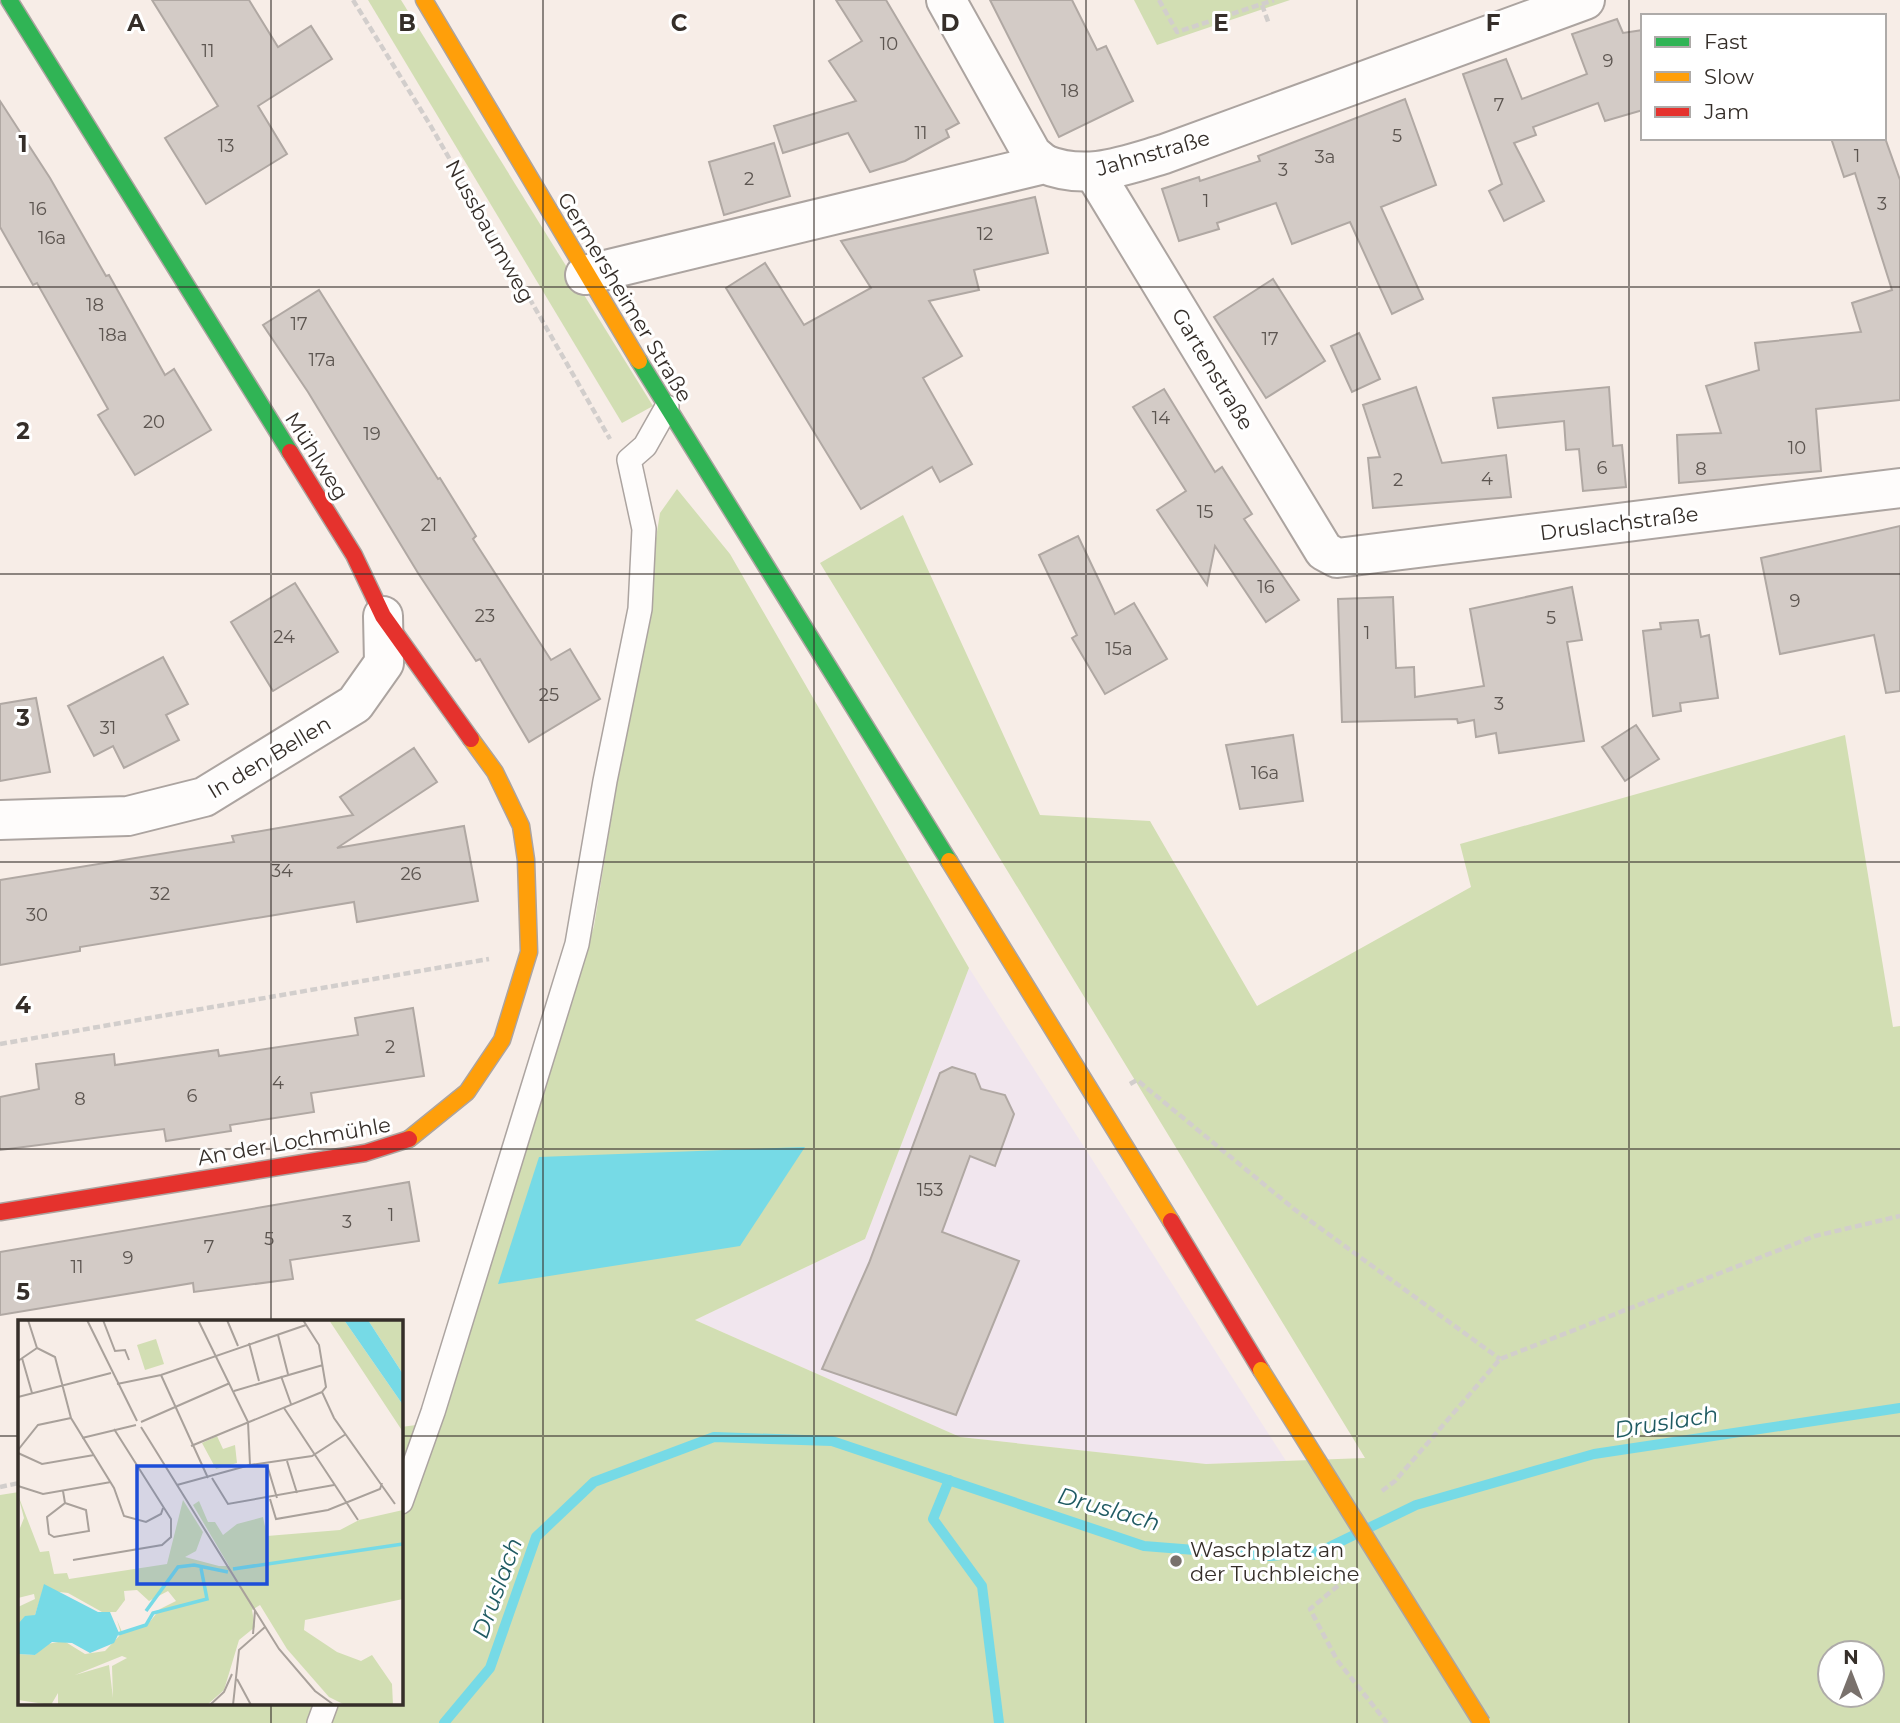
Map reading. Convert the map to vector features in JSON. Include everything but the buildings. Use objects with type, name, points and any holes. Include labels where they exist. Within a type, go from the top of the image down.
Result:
[{"type":"main road","name":"Mühlweg","points":[[9,0],[354,555],[383,616],[495,772],[521,826],[526,860],[529,952]]},
{"type":"main road","name":"Germersheimer Straße","points":[[424,0],[585,275],[1100,1101],[1261,1370],[1482,1723]]},
{"type":"main road","name":"An der Lochmühle","points":[[0,1212],[365,1153],[406,1141],[467,1092],[502,1040],[529,952]]},
{"type":"street","points":[[946,0],[1032,154],[1044,164]]},
{"type":"street","name":"Jahnstraße","points":[[585,275],[1044,164],[1060,170],[1094,174],[1164,154],[1586,0]]},
{"type":"street","name":"Gartenstraße","points":[[1094,174],[1324,551],[1337,558]]},
{"type":"street","name":"Druslachstraße","points":[[1337,558],[1900,488]]},
{"type":"street","name":"In den Bellen","points":[[0,820],[128,816],[204,797],[355,704],[384,663],[383,616]]},
{"type":"lane","points":[[402,1499],[427,1430],[577,944],[605,781],[640,608],[644,529],[629,460],[645,446],[667,407]]},
{"type":"lane","points":[[319,1723],[325,1706]]},
{"type":"path","name":"Nussbaumweg","points":[[353,0],[429,123],[604,432],[629,460]]},
{"type":"path","points":[[1159,0],[1177,32],[1274,0]]},
{"type":"path","points":[[1262,5],[1269,24]]},
{"type":"path","points":[[0,1044],[529,952]]},
{"type":"path","points":[[1100,1101],[1137,1080],[1294,1209],[1500,1359]]},
{"type":"path","points":[[1395,1481],[1500,1359],[1815,1236],[1900,1216]]},
{"type":"path","points":[[0,1487],[18,1483]]},
{"type":"path","points":[[1346,1579],[1310,1609],[1337,1660],[1387,1723]]},
{"type":"shaded area","points":[[969,968],[1286,1461],[1206,1464],[960,1437],[695,1320],[865,1239]]},
{"type":"green space","points":[[368,0],[401,0],[653,406],[622,423]]},
{"type":"green space","points":[[1134,0],[1290,0],[1157,45]]},
{"type":"green space","points":[[677,489],[730,554],[969,968],[865,1239],[695,1320],[960,1437],[1206,1464],[1365,1458],[820,563],[903,515],[1040,815],[1150,821],[1257,1006],[1471,887],[1460,844],[1845,735],[1893,1027],[1900,1026],[1900,1723],[0,1723],[0,1495],[18,1492],[18,1706],[402,1706],[402,1427],[424,1424],[422,1472],[594,926],[660,513]]},
{"type":"water","points":[[805,1147],[740,1246],[498,1284],[539,1157]]},
{"type":"waterway","name":"Druslach","points":[[444,1723],[490,1668],[536,1537],[594,1482],[714,1437],[832,1441],[1144,1546],[1271,1556],[1321,1551],[1416,1505],[1594,1454],[1900,1408]]},
{"type":"waterway","points":[[949,1480],[933,1519],[982,1586],[999,1723]]},
{"type":"traffic: fast","points":[[9,0],[290,452]]},
{"type":"traffic: fast","points":[[639,361],[949,861]]},
{"type":"traffic: slow","points":[[424,0],[639,361]]},
{"type":"traffic: slow","points":[[409,1139],[467,1092],[502,1040],[529,952],[526,860],[521,826],[495,772],[471,739]]},
{"type":"traffic: slow","points":[[949,861],[1171,1221]]},
{"type":"traffic: slow","points":[[1261,1370],[1482,1723]]},
{"type":"traffic: jam","points":[[290,452],[354,555],[383,616],[471,739]]},
{"type":"traffic: jam","points":[[0,1212],[365,1153],[409,1139]]},
{"type":"traffic: jam","points":[[1171,1221],[1261,1370]]},
{"type":"place","name":"Waschplatz an der Tuchbleiche","points":[[1176,1561]]}]
